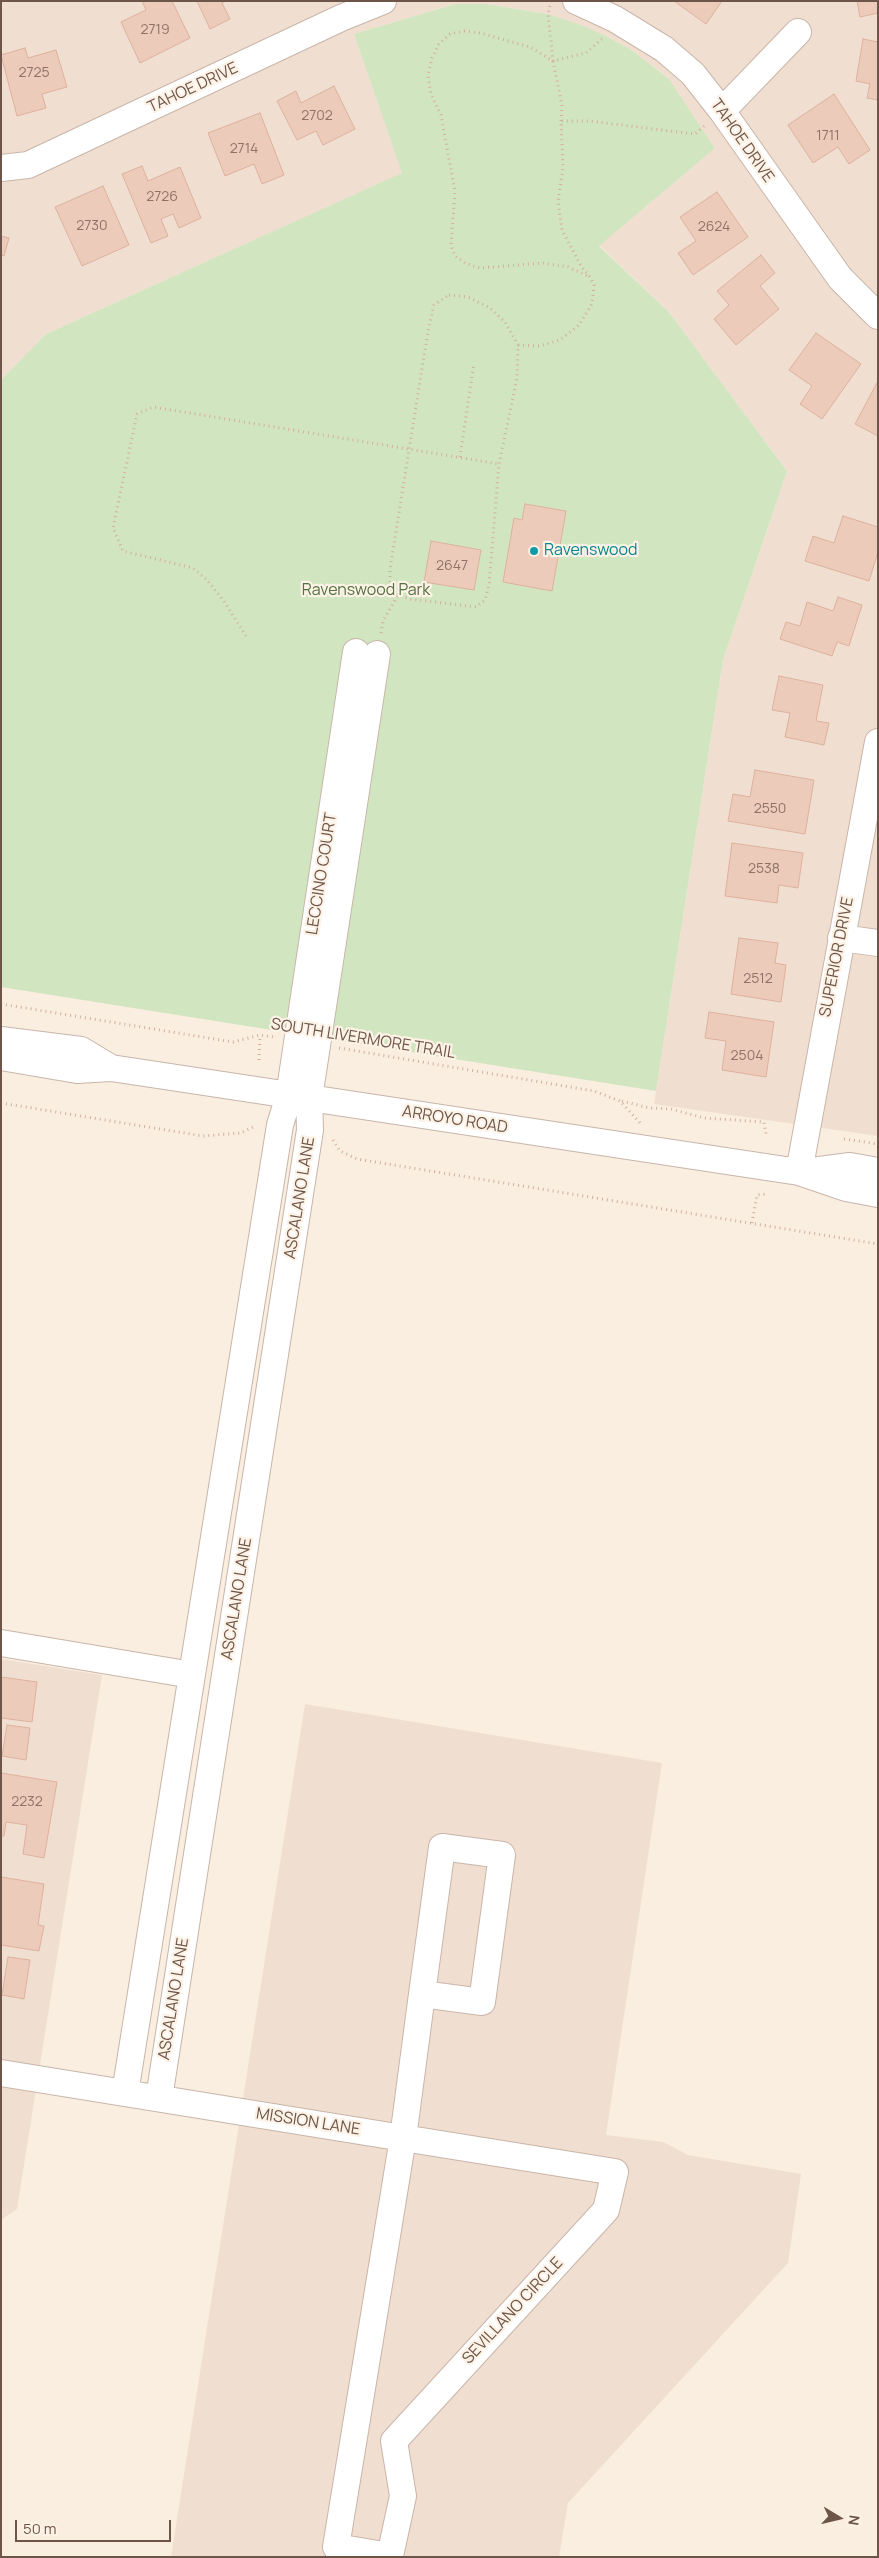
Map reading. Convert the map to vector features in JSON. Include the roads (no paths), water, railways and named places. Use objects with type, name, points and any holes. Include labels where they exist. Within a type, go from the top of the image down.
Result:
[{"type":"street","name":"TAHOE DRIVE","points":[[1,168],[28,165],[337,9],[383,1]]},
{"type":"street","name":"TAHOE DRIVE","points":[[576,1],[615,19],[664,49],[692,74],[722,111],[840,278],[878,316]]},
{"type":"street","points":[[722,111],[798,32]]},
{"type":"street","name":"LECCINO COURT","points":[[299,1097],[367,653]]},
{"type":"street","name":"SUPERIOR DRIVE","points":[[799,1172],[878,742]]},
{"type":"street","points":[[841,938],[878,943]]},
{"type":"street","name":"ARROYO ROAD","points":[[1,1040],[81,1050],[111,1068]]},
{"type":"street","name":"ARROYO ROAD","points":[[1,1058],[77,1070],[111,1068],[799,1172],[846,1188],[878,1194]]},
{"type":"street","name":"ASCALANO LANE","points":[[125,2093],[280,1125],[299,1097]]},
{"type":"street","name":"ASCALANO LANE","points":[[159,2098],[310,1130],[299,1097]]},
{"type":"street","name":"ARROYO ROAD","points":[[799,1172],[850,1166],[878,1171]]},
{"type":"street","points":[[1,1643],[192,1675]]},
{"type":"street","points":[[357,2416],[394,2441],[403,2496],[390,2556],[336,2547],[357,2416],[403,2138],[422,1994],[442,1847],[502,1855],[482,2002],[422,1994]]},
{"type":"street","name":"MISSION LANE","points":[[1,2073],[615,2172]]},
{"type":"street","name":"SEVILLANO CIRCLE","points":[[394,2441],[606,2210],[615,2172]]},
{"type":"place","name":"Ravenswood","points":[[534,551]]},
{"type":"park label","name":"Ravenswood Park","points":[[366,591]]}]
